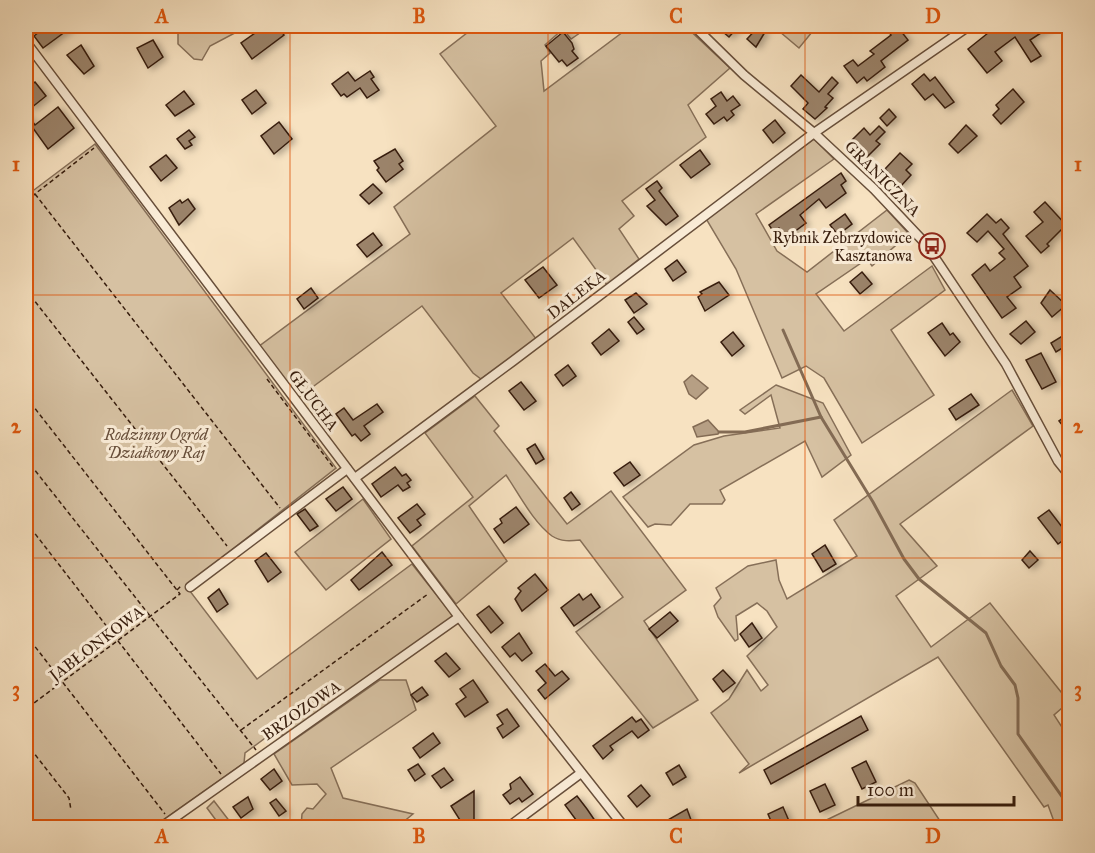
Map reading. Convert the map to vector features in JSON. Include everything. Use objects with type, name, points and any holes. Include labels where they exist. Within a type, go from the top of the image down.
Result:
[{"type":"street","name":"GRANICZNA","points":[[694,26],[744,75],[814,133],[874,189],[925,243],[1006,364],[1058,461],[1070,476]]},
{"type":"street","name":"DALEKA","points":[[355,478],[814,133],[969,26]]},
{"type":"street","name":"GŁUCHA","points":[[26,42],[459,617],[625,828]]},
{"type":"street","points":[[188,585],[347,469]]},
{"type":"street","name":"BRZOZOWA","points":[[160,828],[459,617]]},
{"type":"street","points":[[507,828],[582,773]]},
{"type":"path","points":[[26,201],[101,142]]},
{"type":"path","points":[[35,194],[280,509]]},
{"type":"path","points":[[26,290],[229,549]]},
{"type":"path","points":[[263,374],[333,467]]},
{"type":"path","points":[[26,397],[177,590],[188,585]]},
{"type":"path","points":[[26,459],[261,757]]},
{"type":"path","points":[[26,522],[222,775]]},
{"type":"path","name":"JABŁONKOWA","points":[[26,709],[180,594],[177,590]]},
{"type":"path","points":[[240,731],[428,594]]},
{"type":"path","points":[[26,635],[166,814]]},
{"type":"path","points":[[26,743],[69,798],[71,810]]},
{"type":"green space","points":[[178,26],[248,26],[210,46],[202,60],[194,59],[178,44]]},
{"type":"green space","points":[[476,26],[590,26],[571,39],[563,29],[545,45],[550,53],[541,61],[544,91],[631,26],[685,26],[730,68],[688,105],[706,137],[622,201],[634,216],[619,229],[639,259],[607,285],[573,238],[501,293],[537,340],[481,379],[473,373],[422,306],[295,400],[258,347],[410,234],[394,207],[496,126],[440,54]]},
{"type":"green space","points":[[773,26],[817,26],[799,48]]},
{"type":"green space","points":[[814,139],[834,159],[756,214],[777,251],[807,272],[887,210],[909,234],[872,266],[867,259],[816,294],[844,331],[932,266],[945,290],[891,330],[934,395],[862,443],[824,378],[806,366],[782,378],[736,269],[705,217]]},
{"type":"green space","name":"Rodzinny Ogród Działkowy Raj","points":[[95,144],[336,468],[186,586],[257,679],[412,564],[454,617],[287,736],[272,733],[245,753],[244,763],[153,827],[26,828],[26,196]]},
{"type":"green space","points":[[776,385],[823,403],[851,455],[822,477],[805,441],[720,490],[725,500],[722,504],[690,504],[671,525],[655,524],[648,527],[623,497],[694,445],[724,436],[780,428],[771,395],[745,414],[740,410]]},
{"type":"green space","points":[[1012,390],[1033,426],[900,524],[937,566],[896,596],[931,647],[990,603],[1069,702],[1054,715],[1069,738],[1069,827],[1056,827],[1048,805],[1044,807],[938,657],[739,773],[749,764],[711,713],[729,699],[747,670],[761,691],[768,685],[747,656],[777,627],[767,611],[757,603],[736,616],[738,639],[735,641],[718,617],[714,606],[721,598],[716,588],[748,566],[776,560],[779,580],[787,599],[857,556],[834,520]]},
{"type":"green space","points":[[475,396],[499,426],[494,431],[567,524],[611,491],[686,590],[644,621],[698,700],[653,728],[576,632],[623,597],[580,540],[559,539],[545,530],[506,475],[469,506],[507,561],[456,604],[412,546],[473,497],[425,433]]},
{"type":"green space","points":[[363,499],[391,539],[326,590],[295,552]]},
{"type":"green space","points":[[380,680],[406,680],[416,710],[331,768],[343,798],[413,814],[397,827],[301,827],[302,814],[307,808],[313,809],[326,794],[317,784],[292,785],[274,754]]},
{"type":"green space","points":[[909,780],[915,783],[944,827],[812,827]]},
{"type":"green space","points":[[214,801],[234,827],[221,827],[207,808]]},
{"type":"shaded area","points":[[692,375],[708,388],[696,399],[689,394],[684,382]]},
{"type":"shaded area","points":[[708,420],[719,432],[718,434],[697,437],[693,427]]},
{"type":"building","points":[[47,26],[73,26],[43,48],[34,36]]},
{"type":"building","points":[[265,26],[278,26],[284,35],[252,59],[241,43]]},
{"type":"building","points":[[716,26],[739,26],[729,37]]},
{"type":"building","points":[[759,26],[765,32],[756,47],[747,39]]},
{"type":"building","points":[[897,26],[908,40],[881,61],[885,67],[867,81],[864,77],[857,83],[844,66],[853,60],[858,66],[874,54],[870,51],[891,35],[889,32]]},
{"type":"building","points":[[990,26],[1052,26],[1030,40],[1041,56],[1031,62],[1015,37],[995,52],[1002,61],[987,73],[968,49],[993,29]]},
{"type":"building","points":[[563,32],[572,43],[574,49],[572,51],[578,58],[567,66],[562,60],[559,62],[546,46]]},
{"type":"building","points":[[153,40],[163,57],[148,68],[137,48]]},
{"type":"building","points":[[81,45],[94,66],[84,74],[67,55]]},
{"type":"building","points":[[370,71],[374,77],[371,79],[379,90],[367,98],[360,88],[347,97],[344,94],[341,96],[332,84],[348,72],[355,81]]},
{"type":"building","points":[[924,74],[930,81],[935,77],[954,102],[945,108],[933,94],[925,100],[912,84]]},
{"type":"building","points":[[801,75],[819,92],[832,77],[838,83],[828,94],[833,98],[825,107],[827,108],[815,119],[803,109],[808,103],[791,86]]},
{"type":"building","points":[[35,82],[46,96],[31,108],[26,101],[26,89]]},
{"type":"building","points":[[1013,89],[1024,102],[1001,124],[993,115],[999,109],[996,105]]},
{"type":"building","points":[[256,90],[266,103],[252,114],[242,100]]},
{"type":"building","points":[[184,91],[194,104],[175,116],[166,105]]},
{"type":"building","points":[[721,92],[727,101],[733,96],[740,105],[731,111],[734,115],[727,121],[724,117],[714,124],[706,114],[716,106],[711,99]]},
{"type":"building","points":[[58,107],[74,128],[48,149],[33,128],[26,134],[26,113],[35,125]]},
{"type":"building","points":[[889,109],[896,117],[887,126],[880,118]]},
{"type":"building","points":[[775,120],[785,133],[773,143],[763,130]]},
{"type":"building","points":[[279,122],[292,139],[274,154],[261,136]]},
{"type":"building","points":[[966,125],[977,136],[958,153],[949,144]]},
{"type":"building","points":[[879,126],[885,132],[876,141],[880,144],[867,157],[851,141],[864,128],[870,135]]},
{"type":"building","points":[[189,130],[195,137],[189,141],[192,145],[185,149],[177,139]]},
{"type":"building","points":[[395,149],[403,161],[399,164],[403,169],[386,182],[377,170],[379,168],[374,161]]},
{"type":"building","points":[[700,150],[710,164],[691,178],[680,165]]},
{"type":"building","points":[[900,153],[912,164],[906,170],[911,175],[900,187],[885,169]]},
{"type":"building","points":[[166,155],[177,168],[161,181],[150,167]]},
{"type":"building","points":[[841,173],[846,181],[841,185],[846,193],[826,208],[819,199],[800,215],[806,223],[786,238],[779,228],[775,234],[769,225]]},
{"type":"building","points":[[657,181],[662,188],[659,191],[678,216],[666,225],[647,206],[655,200],[646,189]]},
{"type":"building","points":[[373,184],[382,193],[369,204],[360,195]]},
{"type":"building","points":[[188,199],[195,209],[179,225],[169,208],[180,200],[182,203]]},
{"type":"building","points":[[1045,202],[1066,225],[1041,253],[1026,236],[1043,222],[1034,212]]},
{"type":"building","points":[[845,214],[852,224],[838,235],[830,225]]},
{"type":"building","points":[[987,214],[996,223],[1001,219],[1009,228],[1003,234],[1028,266],[1014,277],[1021,287],[1007,297],[1016,308],[1002,318],[972,275],[985,264],[990,271],[1005,259],[999,253],[1004,249],[988,231],[977,242],[967,233]]},
{"type":"building","points":[[373,233],[382,245],[367,257],[357,245]]},
{"type":"building","points":[[677,260],[686,272],[673,281],[665,269]]},
{"type":"building","points":[[543,267],[557,285],[539,298],[525,280]]},
{"type":"building","points":[[862,272],[872,284],[860,294],[850,282]]},
{"type":"building","points":[[719,282],[729,295],[705,311],[698,297],[702,294],[700,292]]},
{"type":"building","points":[[311,288],[318,298],[304,309],[297,299]]},
{"type":"building","points":[[1050,290],[1066,305],[1052,317],[1041,303]]},
{"type":"building","points":[[636,293],[647,304],[634,313],[625,300]]},
{"type":"building","points":[[634,317],[644,329],[637,334],[628,322]]},
{"type":"building","points":[[1026,321],[1035,332],[1021,344],[1010,334]]},
{"type":"building","points":[[942,323],[950,335],[953,333],[960,342],[945,356],[928,333]]},
{"type":"building","points":[[609,329],[619,341],[601,355],[592,343]]},
{"type":"building","points":[[733,332],[744,346],[732,356],[721,342]]},
{"type":"building","points":[[1064,335],[1069,344],[1056,352],[1051,343]]},
{"type":"building","points":[[1041,353],[1056,382],[1042,389],[1026,360]]},
{"type":"building","points":[[568,365],[576,376],[563,386],[555,375]]},
{"type":"building","points":[[521,382],[536,401],[524,410],[509,391]]},
{"type":"building","points":[[971,394],[979,405],[956,420],[949,409]]},
{"type":"building","points":[[377,404],[383,412],[364,426],[370,434],[361,441],[355,434],[352,436],[336,414],[344,408],[353,420]]},
{"type":"building","points":[[1070,413],[1070,435],[1059,421]]},
{"type":"building","points":[[535,444],[544,459],[536,464],[527,449]]},
{"type":"building","points":[[630,462],[640,475],[624,486],[614,473]]},
{"type":"building","points":[[395,467],[402,476],[406,474],[411,480],[407,483],[410,487],[403,491],[398,485],[381,497],[372,484]]},
{"type":"building","points":[[343,487],[352,499],[336,511],[326,499]]},
{"type":"building","points":[[571,492],[580,504],[572,510],[564,498]]},
{"type":"building","points":[[417,504],[425,514],[417,520],[421,525],[410,533],[398,518]]},
{"type":"building","points":[[516,507],[529,524],[504,543],[494,529],[502,523],[500,519]]},
{"type":"building","points":[[305,509],[318,526],[310,531],[297,514]]},
{"type":"building","points":[[1049,510],[1069,536],[1058,544],[1038,518]]},
{"type":"building","points":[[825,545],[836,564],[823,572],[812,554]]},
{"type":"building","points":[[1030,551],[1038,560],[1029,568],[1022,560]]},
{"type":"building","points":[[382,552],[392,565],[359,590],[351,580]]},
{"type":"building","points":[[266,553],[281,572],[268,582],[255,561]]},
{"type":"building","points":[[535,574],[548,590],[522,611],[515,599],[521,591],[518,588]]},
{"type":"building","points":[[219,589],[228,604],[217,612],[208,598]]},
{"type":"building","points":[[579,594],[583,600],[591,594],[600,607],[574,626],[561,608]]},
{"type":"building","points":[[489,606],[503,623],[491,633],[477,615]]},
{"type":"building","points":[[670,612],[678,621],[657,638],[649,629]]},
{"type":"building","points":[[752,623],[762,638],[749,647],[740,634]]},
{"type":"building","points":[[519,633],[532,653],[522,661],[515,653],[510,657],[502,647]]},
{"type":"building","points":[[446,653],[460,669],[449,677],[435,661]]},
{"type":"building","points":[[545,664],[555,676],[562,671],[569,679],[545,699],[538,690],[546,683],[536,671]]},
{"type":"building","points":[[723,670],[735,683],[723,692],[713,679]]},
{"type":"building","points":[[473,680],[488,702],[465,717],[456,704],[466,697],[460,689]]},
{"type":"building","points":[[422,687],[428,695],[417,702],[411,695]]},
{"type":"building","points":[[507,709],[519,726],[503,738],[497,728],[503,724],[497,715]]},
{"type":"building","points":[[861,716],[868,730],[771,784],[764,770]]},
{"type":"building","points":[[632,717],[636,722],[641,719],[649,730],[638,738],[632,731],[610,746],[613,750],[603,759],[593,746]]},
{"type":"building","points":[[433,733],[440,743],[420,758],[413,748]]},
{"type":"building","points":[[866,761],[876,782],[862,789],[852,768]]},
{"type":"building","points":[[418,764],[425,774],[415,781],[408,770]]},
{"type":"building","points":[[679,765],[686,777],[673,785],[666,773]]},
{"type":"building","points":[[444,768],[453,780],[441,788],[432,776]]},
{"type":"building","points":[[274,769],[282,781],[270,790],[261,779]]},
{"type":"building","points":[[520,777],[533,794],[522,802],[519,798],[510,804],[503,795],[511,789],[510,784]]},
{"type":"building","points":[[825,784],[835,805],[820,812],[810,791]]},
{"type":"building","points":[[641,785],[650,796],[637,807],[628,796]]},
{"type":"building","points":[[474,791],[474,828],[465,828],[451,806]]},
{"type":"building","points":[[577,796],[600,828],[582,828],[565,805]]},
{"type":"building","points":[[248,797],[253,809],[241,818],[233,807]]},
{"type":"building","points":[[276,799],[286,811],[279,816],[270,803]]},
{"type":"building","points":[[783,807],[792,828],[774,828],[768,814]]},
{"type":"building","points":[[687,809],[694,828],[669,828],[666,821]]},
{"type":"waterway","points":[[783,330],[821,417],[873,502],[904,559],[919,579],[986,633],[1001,666],[1015,685],[1018,698],[1018,734],[1070,808]]},
{"type":"waterway","points":[[719,432],[745,432],[821,417]]},
{"type":"place","name":"Rybnik Zebrzydowice Kasztanowa","points":[[932,246]]}]
